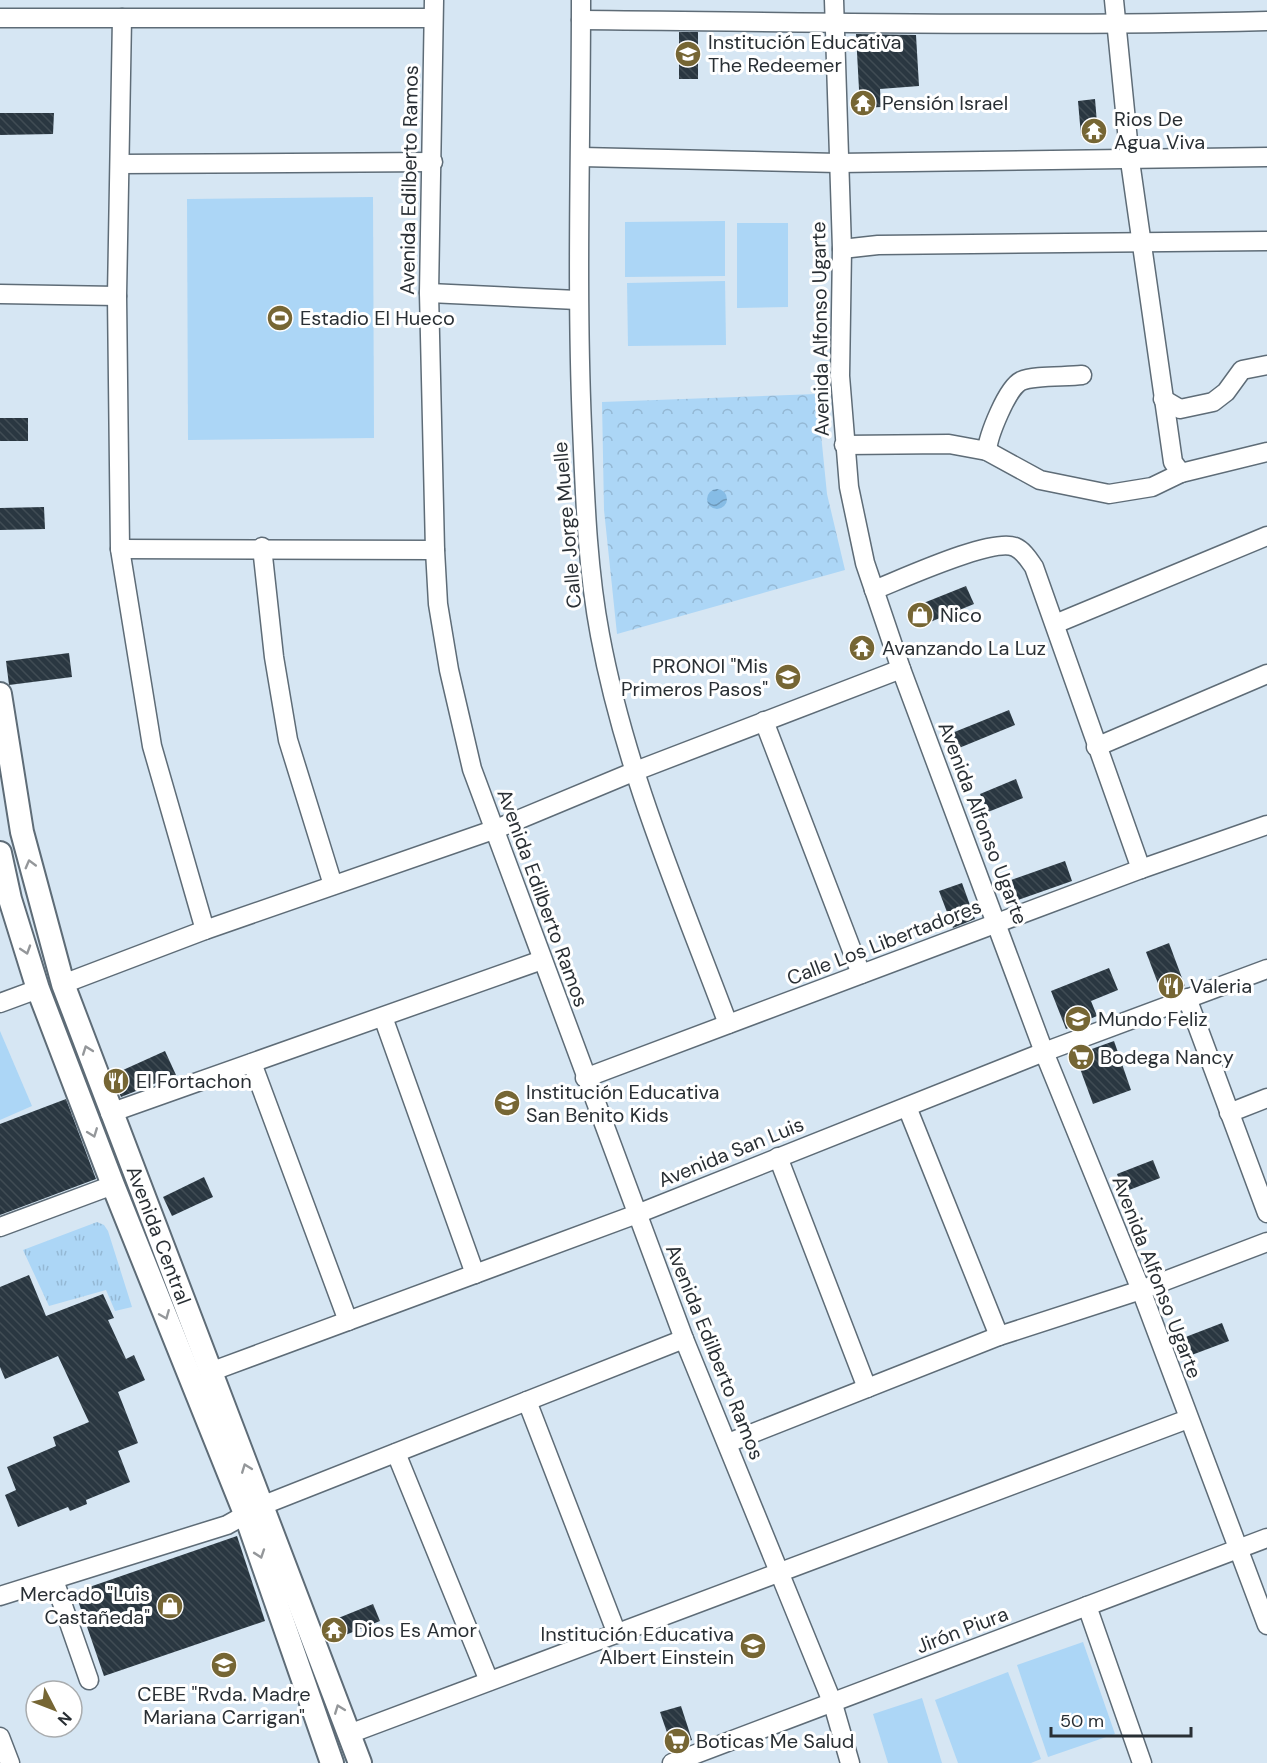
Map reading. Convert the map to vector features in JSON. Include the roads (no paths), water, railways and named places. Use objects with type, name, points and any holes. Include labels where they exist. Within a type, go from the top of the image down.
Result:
[{"type":"main road","name":"Avenida Central","points":[[0,694],[2,734],[21,832],[63,984],[210,1372],[332,1763]]},
{"type":"main road","name":"Avenida Central","points":[[0,853],[10,899],[38,989],[113,1185],[360,1763]]},
{"type":"street","name":"Avenida Edilberto Ramos","points":[[434,0],[429,293],[435,550],[438,604],[448,669],[472,770],[585,1078],[684,1339],[833,1704],[850,1763]]},
{"type":"street","name":"Calle Jorge Muelle","points":[[581,0],[582,157],[577,300],[586,532],[600,635],[633,772],[728,1024]]},
{"type":"street","name":"Avenida Alfonso Ugarte","points":[[834,0],[842,249],[840,376],[844,445],[851,498],[865,563],[901,669],[1044,1052],[1141,1290],[1267,1625]]},
{"type":"street","points":[[1114,0],[1130,161],[1163,399],[1173,462],[1181,473]]},
{"type":"street","points":[[0,18],[433,18]]},
{"type":"street","points":[[122,18],[117,296],[120,549],[152,746],[205,930]]},
{"type":"street","points":[[581,20],[836,24],[1117,24],[1267,21]]},
{"type":"street","points":[[582,157],[838,162],[1130,161],[1267,157]]},
{"type":"street","points":[[120,164],[432,162]]},
{"type":"street","points":[[842,249],[878,245],[1267,241]]},
{"type":"street","points":[[429,293],[577,300]]},
{"type":"street","points":[[0,294],[117,296]]},
{"type":"street","points":[[1163,399],[1180,409],[1212,402],[1226,392],[1242,370],[1267,365]]},
{"type":"street","points":[[987,452],[988,438],[1014,386],[1022,380],[1082,375]]},
{"type":"street","points":[[844,445],[949,444],[987,452],[1040,480],[1109,494],[1152,487],[1181,473],[1267,452]]},
{"type":"street","points":[[1055,624],[1267,536]]},
{"type":"street","points":[[874,590],[993,546],[1015,546],[1023,552],[1034,567],[1141,869]]},
{"type":"street","points":[[120,549],[262,547],[435,550]]},
{"type":"street","points":[[262,547],[273,657],[288,740],[333,885]]},
{"type":"street","points":[[63,984],[205,930],[495,829],[633,772],[901,669]]},
{"type":"street","points":[[1096,747],[1267,674]]},
{"type":"street","points":[[764,721],[861,974]]},
{"type":"street","name":"Calle Los Libertadores","points":[[585,1078],[1141,869],[1267,825]]},
{"type":"street","points":[[110,1113],[542,960]]},
{"type":"street","name":"Avenida San Luis","points":[[210,1372],[637,1214],[1044,1052],[1267,969]]},
{"type":"street","points":[[0,1003],[38,989]]},
{"type":"street","points":[[1187,998],[1267,1213]]},
{"type":"street","points":[[382,1017],[475,1274]]},
{"type":"street","points":[[252,1063],[348,1321]]},
{"type":"street","points":[[1228,1113],[1267,1098]]},
{"type":"street","points":[[907,1107],[999,1336]]},
{"type":"street","points":[[778,1157],[867,1388]]},
{"type":"street","points":[[0,1227],[113,1185]]},
{"type":"street","points":[[728,1443],[999,1336],[1141,1290],[1267,1242]]},
{"type":"street","points":[[0,1596],[226,1525],[254,1511],[396,1453],[684,1339]]},
{"type":"street","points":[[526,1401],[617,1634]]},
{"type":"street","points":[[349,1734],[1188,1419]]},
{"type":"street","points":[[396,1453],[489,1681]]},
{"type":"street","name":"Jirón Piura","points":[[672,1763],[696,1759],[833,1704],[1267,1538]]},
{"type":"street","points":[[54,1580],[89,1680]]},
{"type":"street","points":[[1087,1606],[1142,1763]]},
{"type":"street","points":[[0,1737],[10,1763]]},
{"type":"water","points":[[717,489],[724,492],[727,499],[724,506],[717,509],[710,506],[707,499],[710,492]]},
{"type":"place","name":"Institución Educativa The Redeemer","points":[[688,54]]},
{"type":"place","name":"Pensión Israel","points":[[863,103]]},
{"type":"place","name":"Rios De Agua Viva","points":[[1094,131]]},
{"type":"place","name":"Estadio El Hueco","points":[[280,318]]},
{"type":"place","name":"Nico","points":[[920,615]]},
{"type":"place","name":"Avanzando La Luz","points":[[862,648]]},
{"type":"place","name":"PRONOI \"Mis Primeros Pasos\"","points":[[788,677]]},
{"type":"place","name":"Valeria","points":[[1171,986]]},
{"type":"place","name":"Mundo Feliz","points":[[1078,1019]]},
{"type":"place","name":"Bodega Nancy","points":[[1081,1057]]},
{"type":"place","name":"El Fortachon","points":[[116,1081]]},
{"type":"place","name":"Institución Educativa San Benito Kids","points":[[507,1103]]},
{"type":"place","name":"Mercado \"Luis Castañeda\"","points":[[170,1606]]},
{"type":"place","name":"Dios Es Amor","points":[[334,1630]]},
{"type":"place","name":"Institución Educativa Albert Einstein","points":[[753,1646]]},
{"type":"place","name":"CEBE \"Rvda. Madre Mariana Carrigan\"","points":[[224,1665]]},
{"type":"place","name":"Boticas Me Salud","points":[[677,1741]]}]
